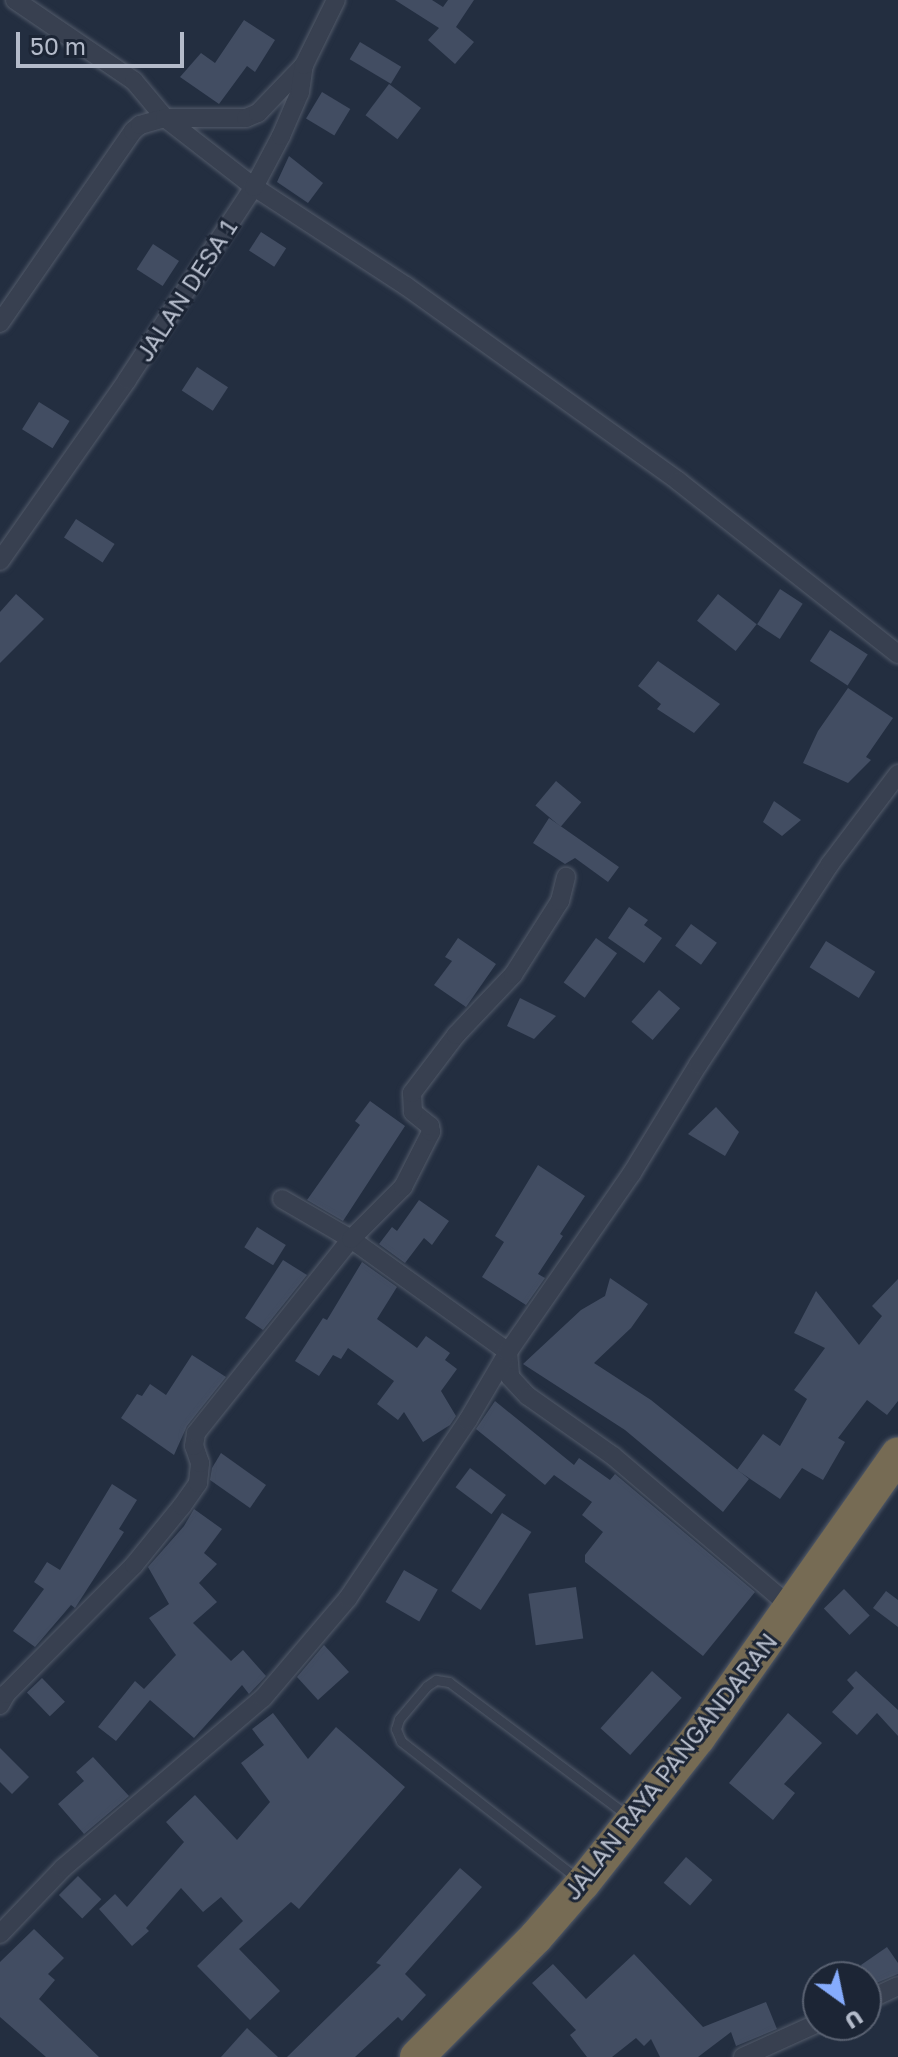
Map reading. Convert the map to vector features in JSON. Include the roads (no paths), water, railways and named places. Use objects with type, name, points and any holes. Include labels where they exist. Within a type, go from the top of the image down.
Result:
[{"type":"highway","name":"JALAN RAYA PANGANDARAN","points":[[417,2057],[583,1883],[698,1738],[898,1455]]},
{"type":"street","points":[[15,0],[134,81],[165,118],[254,187],[406,286],[678,481],[898,654]]},
{"type":"street","name":"JALAN DESA 1","points":[[0,561],[127,380],[254,187],[300,92],[304,65],[336,0]]},
{"type":"street","points":[[0,323],[140,125],[165,118],[246,118],[258,113],[304,65]]},
{"type":"street","points":[[0,1934],[63,1868],[252,1707],[297,1662],[348,1598],[508,1352],[589,1240],[830,864],[898,774]]},
{"type":"street","points":[[0,1705],[6,1694],[134,1565],[182,1506],[198,1483],[200,1463],[194,1446],[196,1433],[351,1239],[403,1187],[427,1142],[430,1126],[413,1112],[412,1093],[456,1035],[513,975],[560,901],[566,877]]},
{"type":"street","points":[[282,1199],[351,1239],[508,1352],[510,1377],[528,1396],[613,1456],[791,1607]]},
{"type":"street","points":[[743,2057],[802,2030]]},
{"type":"lane","points":[[583,1883],[401,1741],[396,1729],[399,1719],[427,1686],[436,1680],[449,1682],[633,1820]]}]
